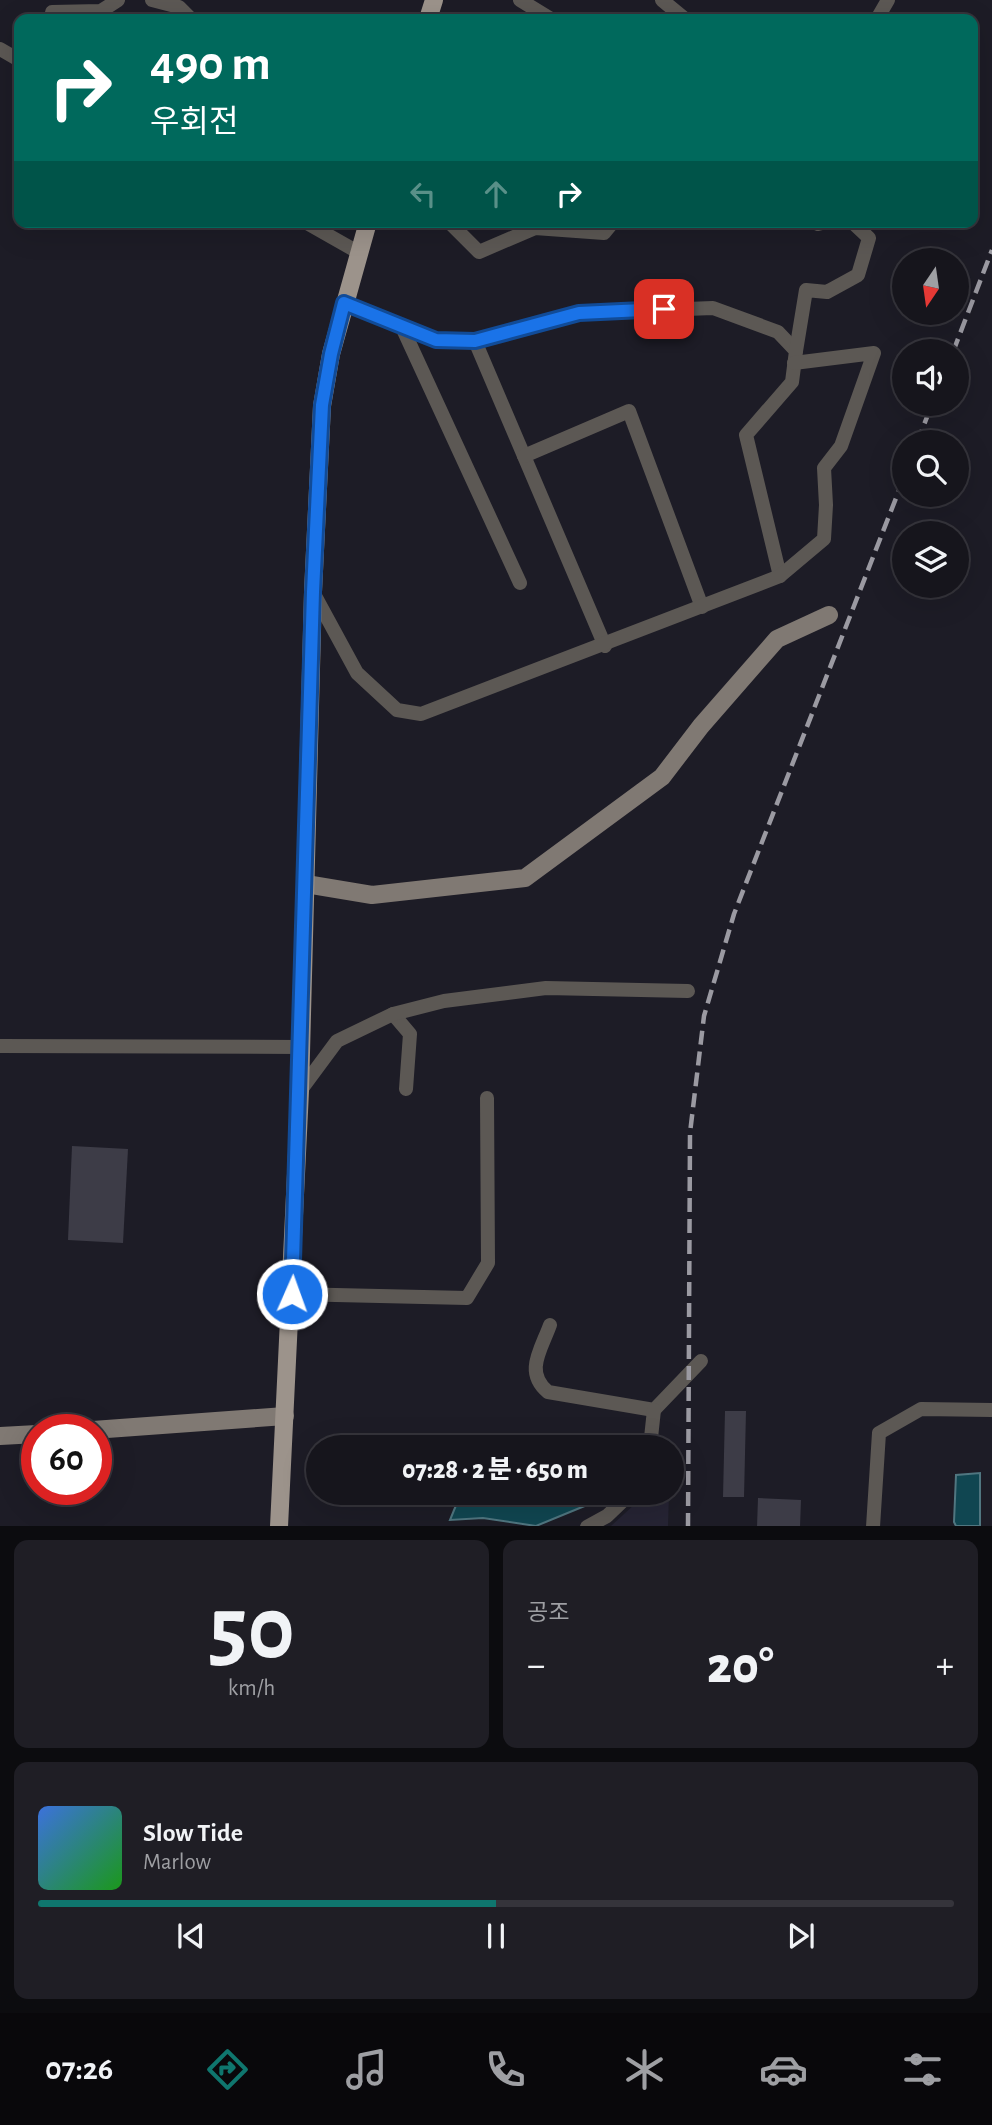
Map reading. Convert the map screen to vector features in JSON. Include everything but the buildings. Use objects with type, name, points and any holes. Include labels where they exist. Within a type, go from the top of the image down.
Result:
[{"type":"main road","points":[[279,1526],[300,1091],[313,592],[322,405],[331,354],[366,228]]},
{"type":"street","points":[[52,12],[101,11],[118,0]]},
{"type":"street","points":[[152,0],[179,7],[186,14]]},
{"type":"street","points":[[520,0],[543,14]]},
{"type":"street","points":[[662,0],[679,14]]},
{"type":"street","points":[[316,228],[358,252]]},
{"type":"street","points":[[455,228],[479,252],[535,228],[604,233],[608,228]]},
{"type":"street","points":[[780,576],[746,435],[792,382],[806,290],[827,292],[858,275],[869,238],[858,228]]},
{"type":"street","points":[[344,303],[436,340],[475,341],[579,313],[713,308],[778,332],[795,357]]},
{"type":"street","points":[[402,327],[520,583]]},
{"type":"street","points":[[475,341],[605,646]]},
{"type":"street","points":[[313,592],[357,673],[397,710],[421,714],[605,646],[780,576],[824,540],[824,468],[841,446],[874,353],[795,357]]},
{"type":"street","points":[[524,456],[629,411],[702,607]]},
{"type":"street","points":[[306,884],[372,895],[525,878],[662,777],[701,726],[777,639],[829,615]]},
{"type":"street","points":[[300,1091],[337,1041],[393,1014],[444,1001],[546,988],[688,991]]},
{"type":"street","points":[[393,1014],[410,1034],[406,1089]]},
{"type":"street","points":[[0,1046],[301,1047]]},
{"type":"street","points":[[292,1294],[467,1298],[488,1263],[487,1098]]},
{"type":"street","points":[[550,1325],[534,1369],[537,1382],[548,1392],[654,1410]]},
{"type":"street","points":[[651,1435],[654,1410],[701,1361]]},
{"type":"street","points":[[873,1526],[878,1433],[921,1409],[992,1410]]},
{"type":"street","points":[[112,1429],[285,1416]]},
{"type":"street","points":[[0,1436],[21,1435]]},
{"type":"street","points":[[589,1526],[607,1516],[618,1505]]},
{"type":"shaded area","points":[[634,1505],[669,1505],[668,1526],[611,1526]]},
{"type":"water","points":[[980,1473],[980,1526],[956,1526],[956,1475]]},
{"type":"water","points":[[456,1505],[587,1505],[536,1526],[483,1518],[450,1520]]},
{"type":"railway","points":[[958,339],[992,250]]},
{"type":"railway","points":[[922,430],[927,416]]},
{"type":"railway","points":[[688,1526],[690,1133],[704,1016],[734,914],[893,507]]},
{"type":"route","points":[[292,1294],[301,1069],[313,592],[322,405],[344,303],[436,340],[475,341],[579,313],[664,309]]}]
